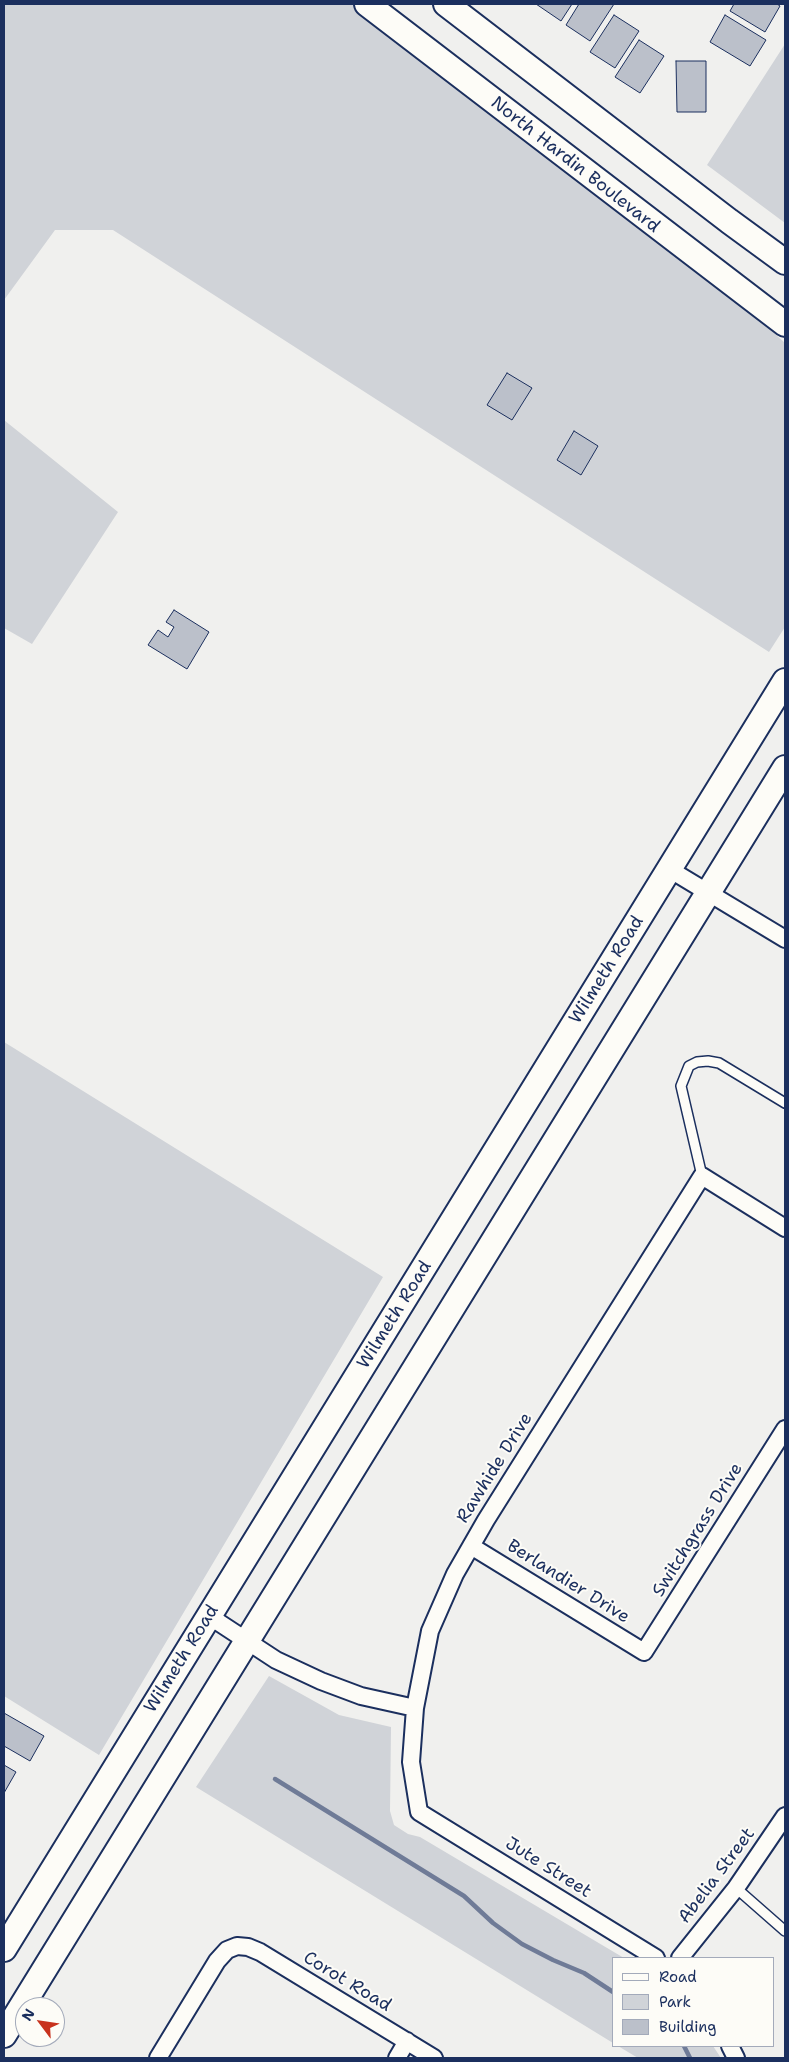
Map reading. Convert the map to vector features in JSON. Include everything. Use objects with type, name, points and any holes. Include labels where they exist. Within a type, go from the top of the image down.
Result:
[{"type":"street","name":"North Hardin Boulevard","points":[[367,4],[785,324]]},
{"type":"street","points":[[446,4],[785,262]]},
{"type":"street","name":"Wilmeth Road","points":[[4,1949],[785,681]]},
{"type":"street","points":[[4,2035],[785,768]]},
{"type":"street","points":[[670,868],[785,939]]},
{"type":"street","points":[[702,1176],[785,1228]]},
{"type":"street","name":"Rawhide Drive","points":[[419,1812],[412,1762],[415,1708],[430,1631],[455,1574],[702,1176]]},
{"type":"street","name":"Switchgrass Drive","points":[[644,1652],[785,1429]]},
{"type":"street","name":"Berlandier Drive","points":[[471,1546],[644,1652]]},
{"type":"street","points":[[209,1616],[276,1660],[361,1696],[415,1708]]},
{"type":"street","name":"Jute Street","points":[[419,1812],[654,1957]]},
{"type":"street","name":"Abelia Street","points":[[681,1957],[736,1888],[785,1816]]},
{"type":"street","name":"Corot Road","points":[[158,2058],[217,1961],[227,1950],[237,1946],[248,1947],[260,1952],[434,2058]]},
{"type":"street","points":[[397,2058],[407,2041]]},
{"type":"lane","points":[[702,1176],[681,1086],[689,1066],[698,1062],[719,1063],[785,1103]]},
{"type":"lane","points":[[736,1888],[785,1932]]},
{"type":"green space","points":[[4,4],[370,4],[644,216],[785,343],[785,627],[769,652],[113,230],[55,230],[4,300]]},
{"type":"green space","points":[[785,44],[785,223],[707,165]]},
{"type":"green space","points":[[4,420],[118,512],[32,644],[4,628]]},
{"type":"green space","points":[[4,1042],[383,1277],[99,1755],[4,1696]]},
{"type":"green space","points":[[269,1676],[339,1715],[391,1727],[390,1811],[394,1825],[408,1834],[420,1837],[622,1957],[612,1957],[612,2042],[196,1787]]},
{"type":"green space","points":[[620,2047],[714,2047],[721,2058],[638,2058]]},
{"type":"building","points":[[536,4],[572,4],[561,21]]},
{"type":"building","points":[[579,4],[614,4],[590,41],[566,25]]},
{"type":"building","points":[[734,4],[777,4],[780,6],[765,32],[730,11]]},
{"type":"building","points":[[614,15],[639,31],[615,68],[590,52]]},
{"type":"building","points":[[725,15],[766,40],[750,66],[710,42]]},
{"type":"building","points":[[639,40],[664,56],[640,93],[615,77]]},
{"type":"building","points":[[676,61],[706,61],[706,112],[677,112]]},
{"type":"building","points":[[507,373],[532,388],[512,420],[487,405]]},
{"type":"building","points":[[574,431],[598,446],[581,475],[557,460]]},
{"type":"building","points":[[174,610],[209,632],[187,669],[148,645],[158,630],[168,637],[174,627],[166,622]]},
{"type":"building","points":[[4,1713],[44,1736],[30,1761],[4,1746]]},
{"type":"building","points":[[4,1765],[16,1772],[4,1793]]},
{"type":"waterway","points":[[275,1779],[464,1896],[493,1923],[522,1944],[584,1973],[612,1991]]},
{"type":"waterway","points":[[684,2047],[690,2058]]}]
